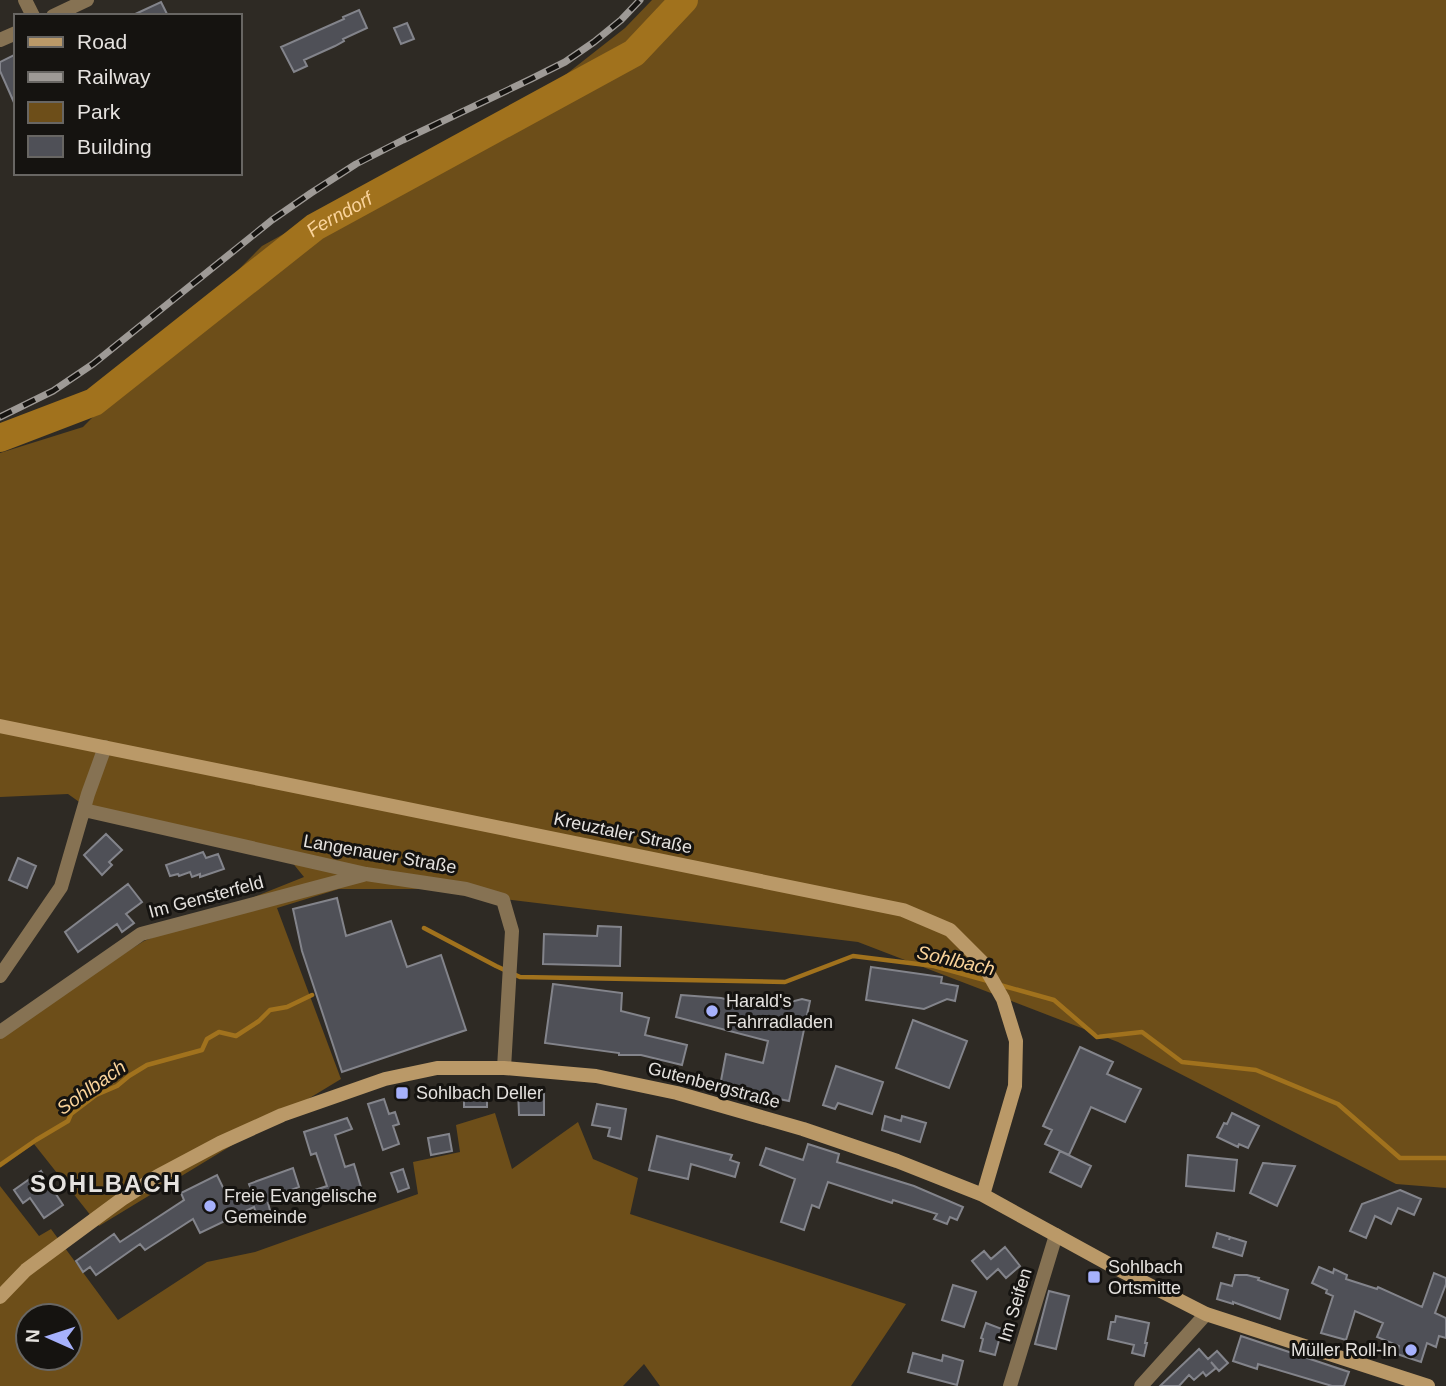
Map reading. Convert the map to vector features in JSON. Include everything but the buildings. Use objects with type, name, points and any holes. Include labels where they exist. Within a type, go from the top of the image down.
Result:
[{"type":"street","points":[[57,14],[87,0]]},
{"type":"street","name":"Kreuztaler Straße","points":[[0,726],[902,910],[950,930],[982,962],[1003,999],[1016,1041],[1015,1086],[983,1195]]},
{"type":"street","points":[[0,976],[61,887],[105,747]]},
{"type":"street","name":"Langenauer Straße","points":[[84,810],[366,874],[466,889],[503,900],[512,932],[504,1068]]},
{"type":"street","name":"Im Gensterfeld","points":[[0,1032],[141,934],[366,874]]},
{"type":"street","name":"Gutenbergstraße","points":[[0,1297],[26,1270],[122,1199],[158,1176],[220,1143],[282,1115],[385,1079],[437,1068],[504,1068],[596,1076],[677,1093],[803,1129],[874,1153],[983,1195],[1206,1314],[1428,1386]]},
{"type":"street","name":"Im Seifen","points":[[1010,1386],[1056,1235]]},
{"type":"street","points":[[1141,1386],[1206,1314]]},
{"type":"green space","points":[[652,0],[1446,0],[1446,1188],[1396,1184],[1118,1042],[858,942],[422,889],[339,889],[277,908],[341,1079],[99,1226],[34,1144],[0,1168],[0,1031],[144,941],[304,877],[291,861],[99,816],[68,794],[0,797],[0,453],[83,427],[262,246],[555,83],[625,28]]},
{"type":"green space","points":[[495,1113],[512,1169],[578,1122],[593,1159],[638,1178],[630,1214],[906,1304],[851,1386],[660,1386],[644,1364],[623,1386],[0,1386],[0,1186],[39,1236],[51,1229],[118,1320],[207,1262],[255,1252],[418,1194],[413,1162],[460,1152],[456,1125]]},
{"type":"waterway","name":"Ferndorf","points":[[0,438],[94,402],[315,227],[634,53],[684,0]]},
{"type":"waterway","name":"Sohlbach","points":[[424,928],[520,977],[785,982],[853,956],[934,966],[988,981]]},
{"type":"waterway","name":"Sohlbach","points":[[1000,985],[1054,1000],[1097,1037],[1142,1032],[1182,1062],[1256,1070],[1338,1104],[1400,1158],[1446,1158]]},
{"type":"waterway","name":"Sohlbach","points":[[0,1165],[68,1121],[71,1114],[96,1095],[117,1086],[147,1065],[202,1050],[207,1039],[219,1032],[236,1036],[270,1010],[287,1007],[312,995]]},
{"type":"railway","points":[[0,417],[53,391],[93,364],[272,220],[311,193],[356,164],[565,62],[621,20],[640,0]]},
{"type":"place","name":"Harald's Fahrradladen","points":[[712,1011]]},
{"type":"place","name":"Sohlbach Deller","points":[[402,1093]]},
{"type":"place","name":"Freie Evangelische Gemeinde","points":[[210,1206]]},
{"type":"place","name":"Sohlbach Ortsmitte","points":[[1094,1277]]},
{"type":"place","name":"Müller Roll-In","points":[[1411,1350]]},
{"type":"district","name":"SOHLBACH","points":[[106,1184]]}]
